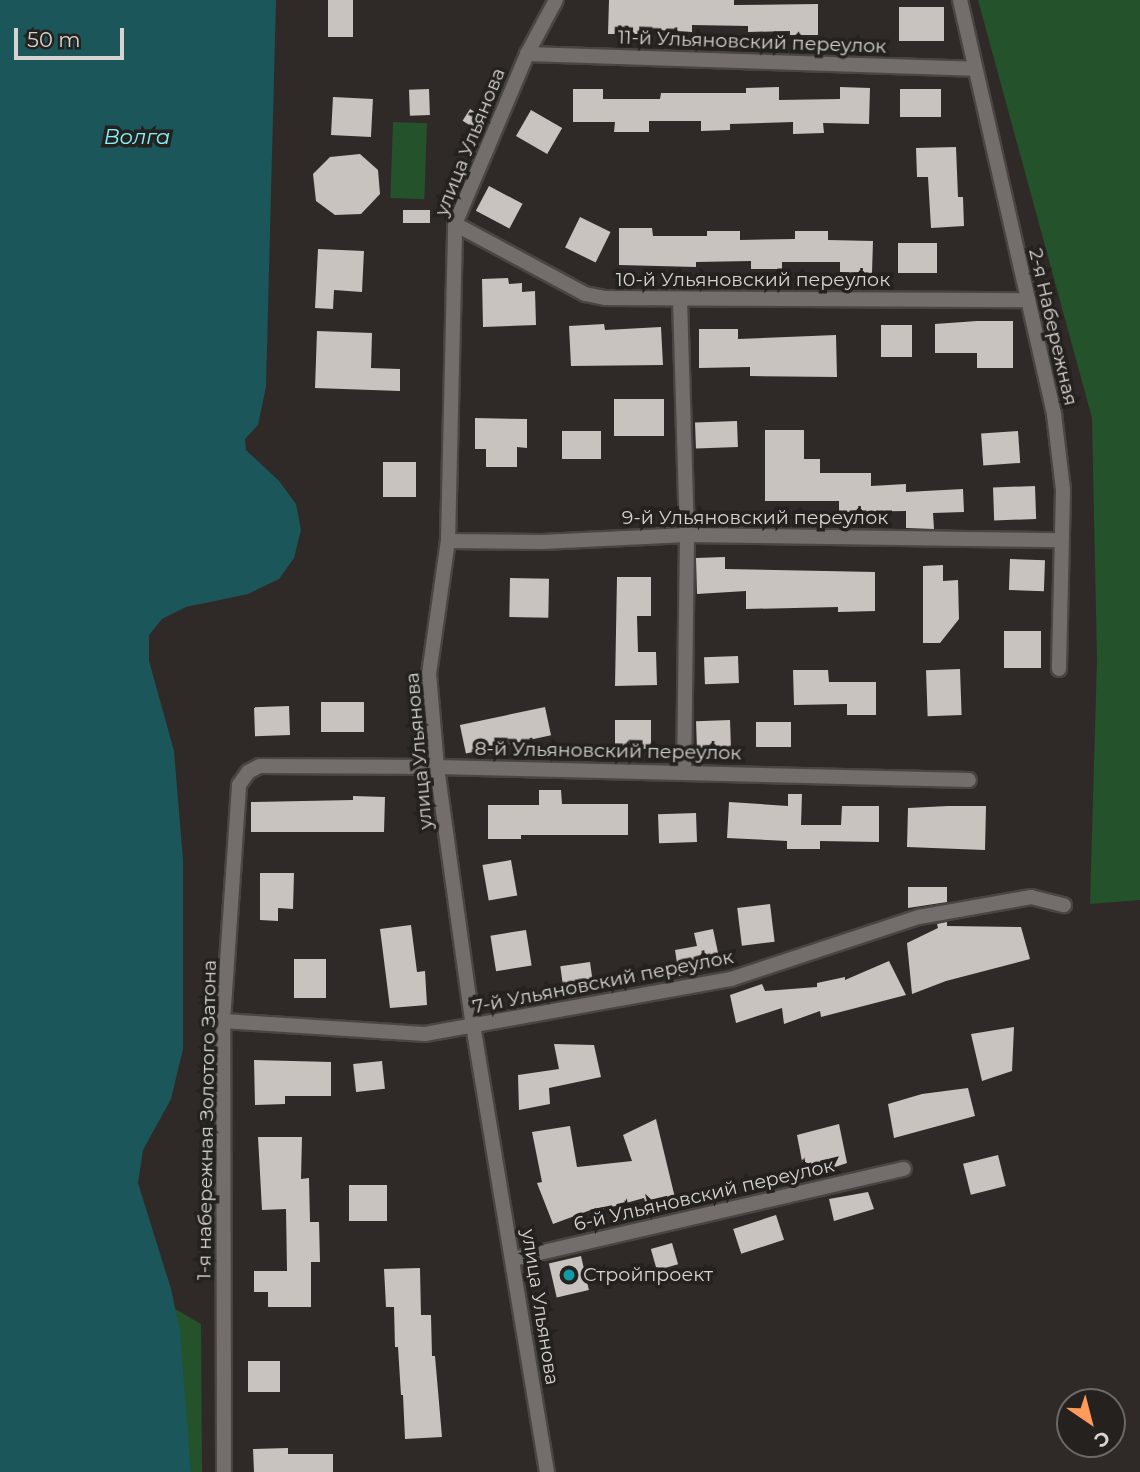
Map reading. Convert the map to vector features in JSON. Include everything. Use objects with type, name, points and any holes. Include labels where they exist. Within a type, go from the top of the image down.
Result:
[{"type":"street","name":"улица Ульянова","points":[[547,1472],[473,1027],[437,767],[429,674],[448,541],[455,223],[527,54],[556,0]]},
{"type":"street","name":"2-я Набережная","points":[[960,0],[1054,414],[1063,490],[1059,669]]},
{"type":"street","name":"11-й Ульяновский переулок","points":[[527,54],[975,69]]},
{"type":"street","name":"10-й Ульяновский переулок","points":[[455,223],[585,294],[606,298],[1028,300]]},
{"type":"street","points":[[680,300],[687,535],[684,771]]},
{"type":"street","name":"9-й Ульяновский переулок","points":[[448,541],[541,542],[687,535],[1061,540]]},
{"type":"street","name":"8-й Ульяновский переулок","points":[[248,772],[260,766],[437,767],[969,780]]},
{"type":"street","name":"1-я набережная Золотого Затона","points":[[224,1472],[223,1021],[239,785],[248,772]]},
{"type":"street","name":"7-й Ульяновский переулок","points":[[223,1021],[425,1034],[731,979],[919,917],[1031,897],[1064,905]]},
{"type":"street","name":"6-й Ульяновский переулок","points":[[513,1259],[904,1169]]},
{"type":"green space","points":[[978,0],[1140,0],[1140,900],[1090,904],[1097,660],[1092,418]]},
{"type":"green space","points":[[393,122],[427,123],[424,199],[390,198]]},
{"type":"green space","points":[[175,1309],[201,1324],[202,1472],[191,1472]]},
{"type":"water","name":"Волга","points":[[0,0],[276,0],[266,387],[258,425],[245,439],[246,450],[279,481],[296,504],[301,530],[294,558],[279,579],[248,594],[186,607],[162,619],[149,635],[149,661],[174,751],[183,860],[183,1049],[171,1099],[143,1150],[138,1183],[171,1289],[180,1331],[191,1472],[0,1472]]},
{"type":"building","points":[[328,0],[353,0],[353,37],[328,37]]},
{"type":"building","points":[[609,0],[734,0],[734,5],[818,4],[818,35],[790,35],[790,31],[748,32],[748,26],[692,25],[692,32],[641,29],[641,34],[608,34]]},
{"type":"building","points":[[899,7],[944,7],[944,41],[899,41]]},
{"type":"building","points":[[779,87],[779,100],[840,99],[840,87],[870,88],[869,124],[823,123],[824,133],[793,134],[793,122],[730,124],[730,130],[701,131],[701,121],[649,121],[649,132],[614,132],[615,122],[573,122],[573,89],[603,89],[603,99],[660,99],[661,93],[746,93],[746,88]]},
{"type":"building","points":[[429,89],[430,115],[410,116],[409,90]]},
{"type":"building","points":[[900,89],[941,89],[941,117],[900,117]]},
{"type":"building","points":[[333,97],[373,99],[371,137],[331,135]]},
{"type":"building","points":[[470,109],[483,117],[475,129],[463,121]]},
{"type":"building","points":[[531,110],[562,128],[547,154],[516,136]]},
{"type":"building","points":[[956,147],[958,197],[963,197],[964,226],[931,228],[928,177],[917,177],[916,148]]},
{"type":"building","points":[[360,154],[378,170],[380,194],[361,214],[335,215],[316,201],[313,174],[330,157]]},
{"type":"building","points":[[489,186],[523,204],[509,229],[476,211]]},
{"type":"building","points":[[403,210],[430,210],[430,223],[403,223]]},
{"type":"building","points":[[580,217],[611,232],[596,262],[565,248]]},
{"type":"building","points":[[619,228],[652,228],[653,236],[707,236],[707,231],[740,231],[740,240],[795,239],[795,231],[828,231],[828,240],[873,241],[872,273],[840,272],[840,262],[782,262],[782,269],[751,269],[751,261],[696,262],[696,267],[619,265]]},
{"type":"building","points":[[898,243],[937,243],[937,273],[898,273]]},
{"type":"building","points":[[318,249],[364,251],[362,292],[334,290],[333,309],[315,308]]},
{"type":"building","points":[[508,278],[509,284],[522,283],[522,292],[535,291],[536,325],[483,327],[482,279]]},
{"type":"building","points":[[1013,321],[1013,368],[977,368],[977,353],[935,353],[935,324]]},
{"type":"building","points":[[604,324],[605,330],[661,327],[663,365],[571,366],[569,326]]},
{"type":"building","points":[[881,325],[912,325],[912,357],[881,357]]},
{"type":"building","points":[[699,329],[738,329],[738,339],[836,335],[837,377],[750,376],[750,367],[699,368]]},
{"type":"building","points":[[317,331],[372,333],[371,368],[400,369],[400,391],[315,388]]},
{"type":"building","points":[[614,399],[664,399],[664,436],[614,436]]},
{"type":"building","points":[[475,418],[527,419],[527,448],[517,447],[517,467],[486,467],[486,449],[475,449]]},
{"type":"building","points":[[737,421],[738,447],[696,448],[695,422]]},
{"type":"building","points":[[765,430],[804,430],[804,459],[820,459],[820,473],[871,473],[871,486],[906,484],[906,492],[963,489],[964,512],[933,513],[934,529],[906,528],[906,511],[839,512],[839,501],[765,501]]},
{"type":"building","points":[[562,431],[601,431],[601,459],[562,459]]},
{"type":"building","points":[[1018,431],[1020,463],[983,466],[981,434]]},
{"type":"building","points":[[383,462],[416,462],[416,497],[383,497]]},
{"type":"building","points":[[1035,486],[1036,519],[994,520],[993,487]]},
{"type":"building","points":[[725,557],[725,569],[875,572],[875,611],[838,612],[838,607],[746,609],[746,591],[697,594],[696,558]]},
{"type":"building","points":[[1010,559],[1045,560],[1044,591],[1009,590]]},
{"type":"building","points":[[943,565],[943,581],[958,580],[959,619],[940,643],[923,643],[923,566]]},
{"type":"building","points":[[617,577],[651,577],[651,616],[637,616],[638,652],[656,652],[657,685],[615,686]]},
{"type":"building","points":[[510,578],[549,579],[548,618],[509,617]]},
{"type":"building","points":[[1004,631],[1041,631],[1041,668],[1004,668]]},
{"type":"building","points":[[738,656],[739,683],[705,684],[704,657]]},
{"type":"building","points":[[960,669],[962,715],[928,716],[926,670]]},
{"type":"building","points":[[793,670],[828,670],[829,682],[876,682],[876,715],[847,715],[847,704],[794,705]]},
{"type":"building","points":[[321,702],[364,702],[364,732],[321,732]]},
{"type":"building","points":[[289,706],[290,735],[255,736],[254,707]]},
{"type":"building","points":[[545,707],[551,735],[466,753],[460,725]]},
{"type":"building","points":[[615,720],[651,720],[651,749],[615,749]]},
{"type":"building","points":[[730,720],[731,747],[697,748],[696,721]]},
{"type":"building","points":[[756,722],[791,722],[791,747],[756,747]]},
{"type":"building","points":[[539,790],[561,790],[562,804],[628,804],[628,835],[521,835],[521,839],[488,839],[488,805],[539,805]]},
{"type":"building","points":[[788,794],[802,794],[801,825],[841,825],[842,806],[879,806],[879,842],[820,841],[820,849],[787,849],[787,841],[727,838],[729,802],[788,806]]},
{"type":"building","points":[[353,796],[385,797],[384,832],[251,832],[251,802],[353,800]]},
{"type":"building","points":[[986,806],[985,850],[907,847],[908,808]]},
{"type":"building","points":[[696,813],[697,842],[659,843],[658,814]]},
{"type":"building","points":[[511,860],[517,895],[489,900],[482,865]]},
{"type":"building","points":[[260,873],[294,873],[293,909],[278,908],[278,921],[260,920]]},
{"type":"building","points":[[908,887],[947,887],[947,902],[908,908]]},
{"type":"building","points":[[770,904],[775,942],[742,946],[737,908]]},
{"type":"building","points":[[947,922],[947,926],[1021,927],[1030,959],[946,981],[912,994],[907,943],[938,928],[937,924]]},
{"type":"building","points":[[411,925],[417,972],[425,971],[427,1005],[390,1008],[380,929]]},
{"type":"building","points":[[713,929],[720,962],[698,967],[699,972],[679,976],[675,950],[697,946],[694,933]]},
{"type":"building","points":[[526,930],[532,966],[496,971],[490,936]]},
{"type":"building","points":[[294,959],[326,959],[326,998],[294,998]]},
{"type":"building","points":[[889,961],[906,995],[821,1017],[820,1011],[784,1024],[782,1008],[736,1023],[730,995],[762,984],[765,991],[817,987],[817,983],[845,977],[845,980]]},
{"type":"building","points":[[590,962],[594,991],[564,995],[560,966]]},
{"type":"building","points":[[1014,1027],[1012,1071],[982,1081],[971,1034]]},
{"type":"building","points":[[554,1044],[594,1045],[601,1077],[549,1088],[550,1104],[519,1110],[518,1075],[559,1069]]},
{"type":"building","points":[[254,1060],[331,1062],[331,1096],[285,1096],[285,1104],[255,1105]]},
{"type":"building","points":[[382,1061],[385,1089],[356,1092],[353,1064]]},
{"type":"building","points":[[968,1088],[975,1116],[894,1138],[888,1104],[922,1094]]},
{"type":"building","points":[[656,1119],[676,1202],[648,1210],[644,1198],[597,1211],[596,1208],[553,1224],[537,1183],[542,1182],[532,1132],[570,1126],[577,1167],[632,1161],[623,1135]]},
{"type":"building","points":[[839,1124],[847,1163],[805,1177],[797,1135]]},
{"type":"building","points":[[258,1137],[302,1137],[301,1179],[309,1178],[310,1222],[319,1222],[320,1262],[311,1262],[311,1307],[268,1307],[268,1292],[254,1292],[254,1271],[287,1271],[286,1209],[262,1210]]},
{"type":"building","points":[[998,1155],[1006,1186],[971,1195],[963,1164]]},
{"type":"building","points":[[349,1185],[387,1185],[387,1221],[349,1221]]},
{"type":"building","points":[[868,1192],[874,1209],[834,1221],[829,1199]]},
{"type":"building","points":[[776,1215],[784,1240],[741,1254],[733,1229]]},
{"type":"building","points":[[672,1243],[678,1264],[657,1270],[651,1249]]},
{"type":"building","name":"Стройпроект","points":[[581,1256],[589,1290],[557,1298],[549,1263]]},
{"type":"building","points":[[420,1268],[421,1315],[431,1315],[432,1356],[435,1356],[442,1437],[405,1439],[398,1347],[395,1347],[394,1307],[386,1307],[384,1269]]},
{"type":"building","points":[[248,1361],[280,1361],[280,1392],[248,1392]]},
{"type":"building","points":[[288,1448],[288,1454],[333,1454],[333,1472],[254,1472],[253,1449]]},
{"type":"place","name":"Стройпроект","points":[[569,1275]]}]
